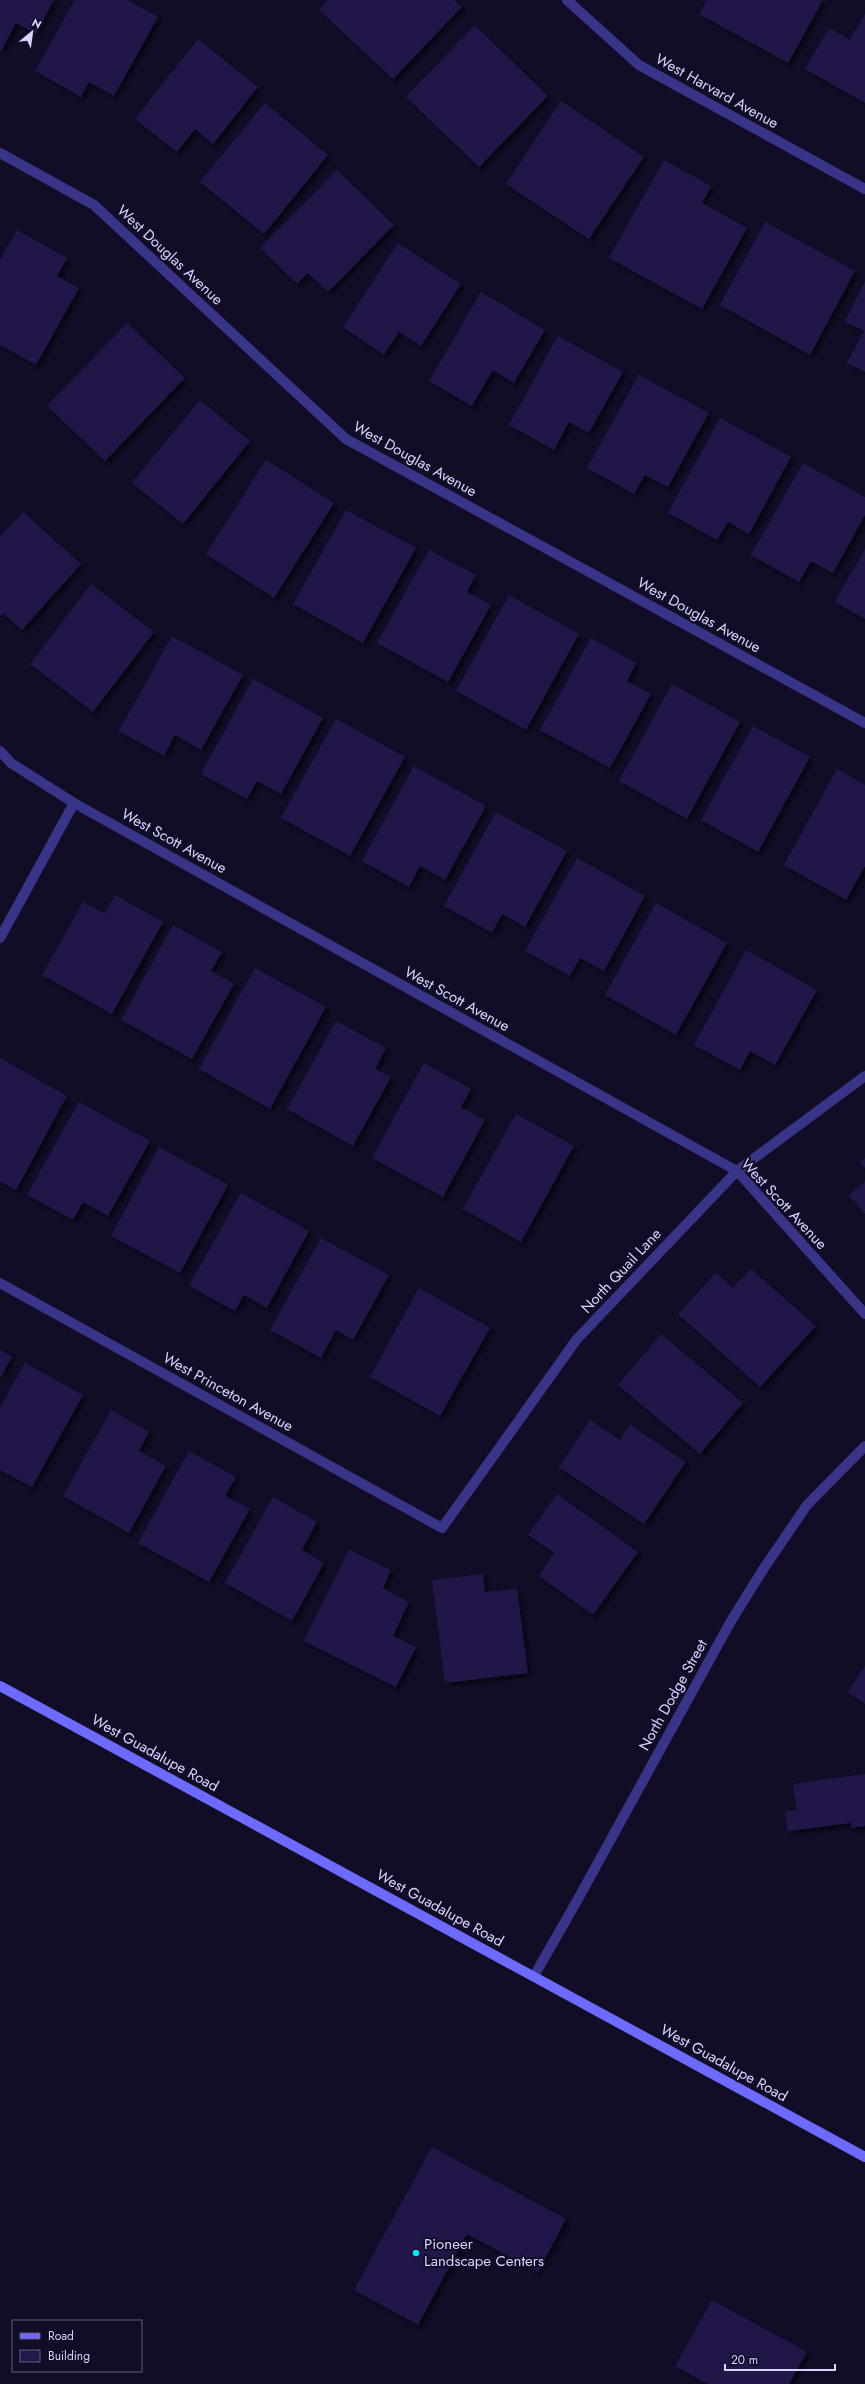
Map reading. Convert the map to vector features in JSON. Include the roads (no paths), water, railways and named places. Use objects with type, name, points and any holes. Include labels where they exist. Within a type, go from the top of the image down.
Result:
[{"type":"main road","name":"West Guadalupe Road","points":[[0,1686],[865,2157]]},
{"type":"street","name":"West Harvard Avenue","points":[[567,0],[639,65],[865,189]]},
{"type":"street","name":"West Douglas Avenue","points":[[0,153],[94,204],[346,439],[865,723]]},
{"type":"street","name":"West Scott Avenue","points":[[0,751],[11,763],[74,804],[737,1170],[865,1314]]},
{"type":"street","points":[[0,938],[74,804]]},
{"type":"street","name":"North Quail Lane","points":[[442,1528],[577,1339],[737,1170],[865,1076]]},
{"type":"street","name":"West Princeton Avenue","points":[[0,1283],[442,1528]]},
{"type":"street","name":"North Dodge Street","points":[[534,1976],[731,1621],[764,1568],[807,1505],[865,1446]]},
{"type":"place","name":"Pioneer Landscape Centers","points":[[416,2253]]}]
